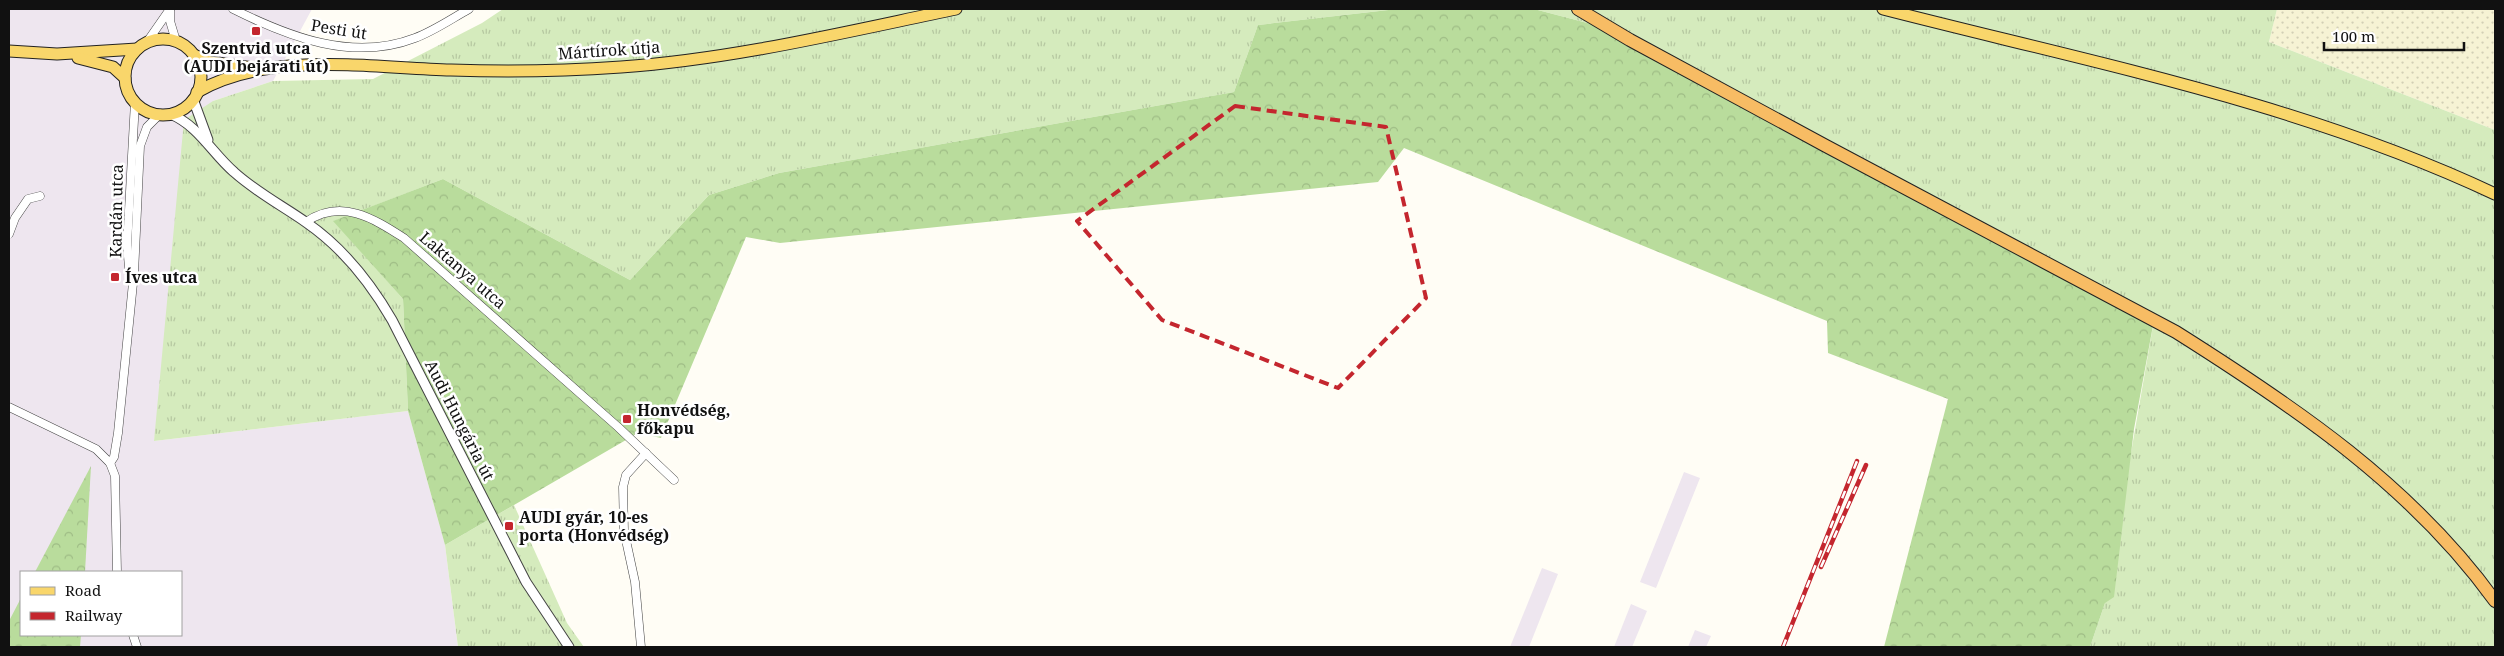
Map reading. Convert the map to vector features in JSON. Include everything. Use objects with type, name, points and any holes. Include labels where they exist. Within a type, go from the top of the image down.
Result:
[{"type":"highway","points":[[1578,9],[1600,20],[1630,40],[2176,332],[2259,385],[2322,430],[2383,478],[2446,540],[2495,601]]},
{"type":"highway","points":[[1589,9],[1600,20]]},
{"type":"highway","points":[[1593,9],[1600,20]]},
{"type":"main road","name":"Mártírok útja","points":[[176,41],[194,55],[210,62],[259,69],[324,66],[498,72],[622,67],[714,57],[769,48],[956,9]]},
{"type":"main road","points":[[1883,9],[2280,111],[2390,151],[2495,194]]},
{"type":"main road","points":[[165,114],[150,112],[135,102],[128,91],[125,78],[126,65],[136,49],[147,42],[167,39],[176,41]]},
{"type":"main road","points":[[57,54],[136,49]]},
{"type":"main road","points":[[9,51],[57,54],[102,62],[113,67],[125,78]]},
{"type":"main road","points":[[194,55],[200,69],[195,96]]},
{"type":"main road","name":"Mártírok útja","points":[[165,114],[185,107],[195,96],[221,79],[259,69]]},
{"type":"street","points":[[170,9],[170,21],[176,41]]},
{"type":"street","points":[[147,42],[170,9]]},
{"type":"street","name":"Pesti út","points":[[233,9],[269,27],[315,42],[350,48],[373,48],[414,39],[468,9]]},
{"type":"street","points":[[195,96],[209,145]]},
{"type":"street","name":"Kardán utca","points":[[130,289],[127,246],[135,102]]},
{"type":"street","points":[[165,114],[184,120],[235,173],[306,222]]},
{"type":"street","name":"Kardán utca","points":[[130,289],[134,273],[140,146],[147,127],[165,114]]},
{"type":"street","points":[[9,234],[15,218],[28,199],[40,196]]},
{"type":"street","name":"Laktanya utca","points":[[306,222],[315,216],[342,211],[360,213],[380,222],[404,238],[674,480]]},
{"type":"street","name":"Audi Hungária út","points":[[306,222],[352,263],[382,303],[526,582],[569,647]]},
{"type":"street","points":[[110,463],[114,457],[118,433],[130,289]]},
{"type":"street","points":[[9,407],[96,448],[110,463],[115,476],[117,571]]},
{"type":"street","points":[[641,647],[635,582],[624,531],[623,487],[626,475],[646,453]]},
{"type":"highlighted area","points":[[1235,106],[1386,127],[1426,298],[1338,388],[1162,320],[1077,221]]},
{"type":"shaded area","points":[[9,9],[312,9],[273,81],[213,101],[154,441],[408,411],[445,545],[458,647],[9,647]]},
{"type":"shaded area","points":[[2277,9],[2495,9],[2495,130],[2269,42]]},
{"type":"shaded area","points":[[1684,472],[1700,478],[1656,588],[1640,582]]},
{"type":"shaded area","points":[[1542,568],[1558,574],[1529,647],[1510,647]]},
{"type":"shaded area","points":[[1631,604],[1647,611],[1632,647],[1614,647]]},
{"type":"shaded area","points":[[1695,630],[1711,636],[1706,647],[1688,647]]},
{"type":"green space","points":[[503,9],[1397,9],[1258,25],[1234,92],[779,173],[709,195],[630,280],[443,179],[334,221],[403,299],[408,411],[154,441],[184,120],[213,101],[273,81],[373,79],[482,23]]},
{"type":"green space","points":[[1397,9],[1534,9],[1614,30],[2154,320],[2134,429],[2114,597],[2105,603],[2090,647],[1884,647],[1948,399],[1828,353],[1827,321],[1404,148],[1378,182],[780,243],[746,237],[661,438],[638,433],[445,545],[408,411],[403,299],[333,221],[443,179],[630,280],[709,195],[779,173],[1234,92],[1258,25]]},
{"type":"green space","points":[[1534,9],[2277,9],[2269,42],[2495,130],[2495,647],[2090,647],[2105,603],[2154,320],[1614,30]]},
{"type":"green space","points":[[91,466],[85,571],[36,571]]},
{"type":"green space","points":[[514,505],[567,623],[584,647],[458,647],[445,545]]},
{"type":"green space","points":[[20,600],[20,636],[81,636],[80,647],[9,647],[9,621]]},
{"type":"railway","points":[[1783,647],[1857,461]]},
{"type":"railway","points":[[1821,567],[1866,465]]},
{"type":"place","name":"Szentvid utca (AUDI bejárati út)","points":[[256,31]]},
{"type":"place","name":"Íves utca","points":[[115,277]]},
{"type":"place","name":"Honvédség, főkapu","points":[[627,419]]},
{"type":"place","name":"AUDI gyár, 10-es porta (Honvédség)","points":[[509,526]]}]
